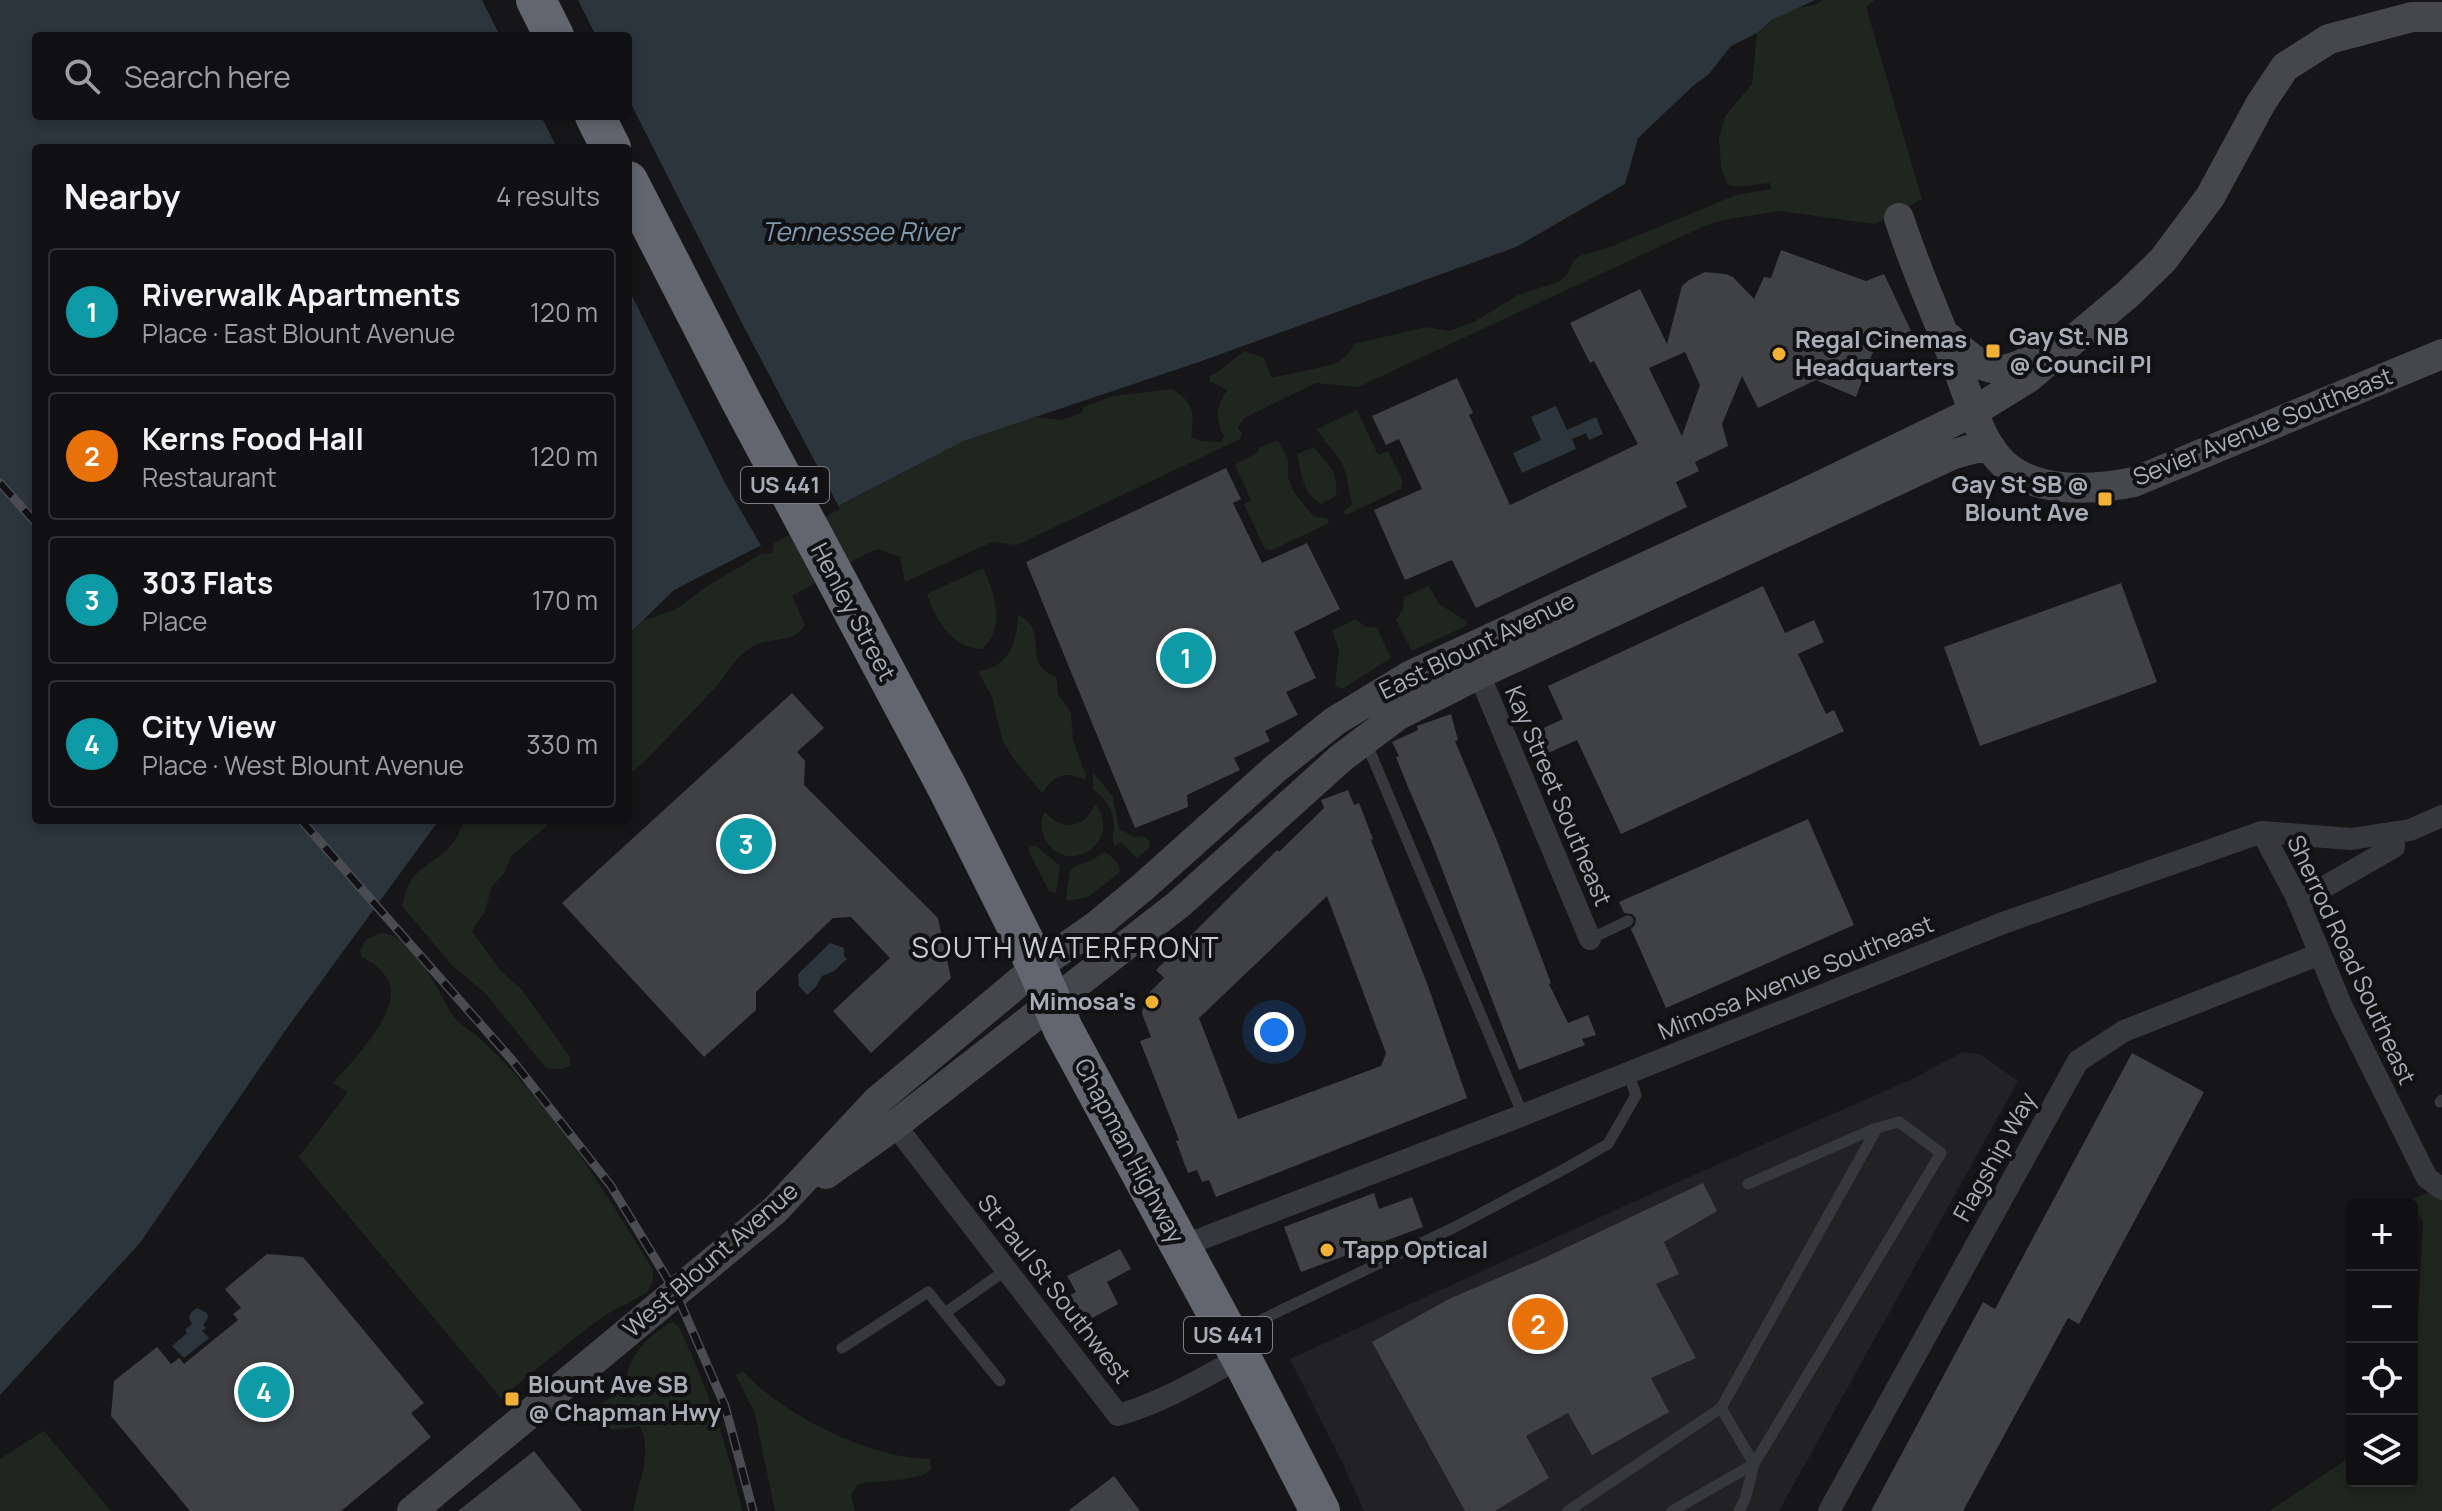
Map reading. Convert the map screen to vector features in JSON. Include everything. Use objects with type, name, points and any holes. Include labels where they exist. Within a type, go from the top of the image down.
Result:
[{"type":"highway","points":[[536,0],[552,32]]},
{"type":"highway","points":[[597,120],[609,144]]},
{"type":"highway","name":"Henley Street","points":[[632,189],[947,787]]},
{"type":"highway","name":"Chapman Highway","points":[[947,787],[1044,985],[1320,1511]]},
{"type":"main road","name":"East Blount Avenue","points":[[1044,985],[1096,926],[1230,812],[1275,769],[1335,721],[1399,681],[1473,661],[1807,508],[2028,378],[2163,260],[2210,197],[2261,103],[2285,67],[2329,39],[2412,17],[2442,17]]},
{"type":"main road","name":"Sevier Avenue Southeast","points":[[1899,218],[1973,412],[1991,448],[2005,465],[2026,478],[2091,488],[2134,482],[2442,354]]},
{"type":"main road","points":[[1940,329],[1965,356],[1978,364],[2009,370],[2027,363],[2076,324],[2106,312]]},
{"type":"main road","points":[[1807,508],[1954,454],[1976,448],[1991,448]]},
{"type":"main road","points":[[775,1210],[895,1125],[1044,985],[1179,904],[1311,784],[1473,661]]},
{"type":"main road","points":[[1335,721],[1359,745]]},
{"type":"main road","name":"West Blount Avenue","points":[[412,1511],[775,1210],[877,1101],[1044,985]]},
{"type":"main road","points":[[877,1101],[895,1125]]},
{"type":"street","name":"Kay Street Southeast","points":[[1473,661],[1590,939]]},
{"type":"street","name":"Mimosa Avenue Southeast","points":[[1180,1247],[1523,1115],[2003,923],[2262,832],[2351,839],[2394,833],[2442,816]]},
{"type":"street","name":"Sherrod Road Southeast","points":[[2262,832],[2298,902],[2342,1007],[2437,1179]]},
{"type":"street","points":[[2298,902],[2394,847],[2394,833]]},
{"type":"street","name":"Flagship Way","points":[[1829,1511],[2078,1061],[2124,1031],[2320,954]]},
{"type":"street","name":"St Paul St Southwest","points":[[895,1125],[1118,1415],[1158,1399],[1235,1346]]},
{"type":"lane","points":[[1359,745],[1371,754],[1523,1115]]},
{"type":"lane","points":[[1590,939],[1628,921]]},
{"type":"lane","points":[[1235,1346],[1608,1144],[1636,1095],[1628,1073]]},
{"type":"lane","points":[[1739,1511],[1754,1464],[1941,1153],[1899,1122],[1877,1128],[1748,1184]]},
{"type":"lane","points":[[1568,1511],[1721,1408],[1877,1128]]},
{"type":"lane","points":[[945,1313],[1006,1270]]},
{"type":"lane","points":[[842,1348],[928,1292],[1000,1381]]},
{"type":"lane","points":[[1721,1408],[1754,1464]]},
{"type":"lane","points":[[1672,1511],[1754,1464]]},
{"type":"shaded area","points":[[1823,0],[1875,0],[1866,7],[1922,199],[1875,224],[1779,211],[1704,226],[1358,387],[1316,383],[1244,418],[1238,427],[1242,434],[1240,439],[1017,545],[992,542],[905,582],[900,557],[878,549],[867,553],[792,596],[805,625],[799,632],[746,651],[696,708],[632,772],[632,631],[644,620],[675,610],[761,554],[772,553],[775,538],[964,441],[1036,417],[1061,420],[1113,396],[1172,389],[1189,404],[1193,422],[1191,437],[1221,442],[1224,437],[1218,413],[1227,390],[1210,381],[1210,376],[1245,351],[1264,358],[1271,377],[1275,377],[1336,363],[1354,344],[1426,327],[1449,331],[1474,322],[1518,295],[1558,282],[1580,256],[1610,247],[1736,195],[1771,189],[1770,183],[1736,187],[1727,184],[1721,167],[1719,137],[1726,115],[1752,84],[1757,33],[1787,12]]},
{"type":"shaded area","points":[[1357,410],[1378,455],[1388,451],[1403,481],[1401,489],[1346,515],[1343,512],[1353,504],[1345,471],[1317,429]]},
{"type":"shaded area","points":[[1278,440],[1288,460],[1288,477],[1294,492],[1314,517],[1327,518],[1329,523],[1272,550],[1265,549],[1244,504],[1251,500],[1235,465],[1257,453],[1259,448]]},
{"type":"shaded area","points":[[1314,447],[1336,479],[1336,496],[1321,504],[1306,488],[1297,454]]},
{"type":"shaded area","points":[[983,568],[994,599],[996,621],[989,641],[982,649],[962,644],[947,631],[935,614],[927,594]]},
{"type":"shaded area","points":[[1429,586],[1439,604],[1466,621],[1466,626],[1412,651],[1396,620],[1403,609],[1404,597]]},
{"type":"shaded area","points":[[1018,615],[1028,621],[1033,629],[1040,664],[1056,677],[1058,694],[1071,713],[1073,741],[1086,775],[1085,780],[1067,775],[1056,778],[1044,792],[1003,742],[992,697],[978,671],[997,665],[1009,652],[1016,635]]},
{"type":"shaded area","points":[[1355,619],[1366,627],[1377,628],[1391,658],[1342,689],[1335,686],[1339,649],[1332,631]]},
{"type":"shaded area","points":[[1093,772],[1113,797],[1119,829],[1135,837],[1144,836],[1150,842],[1150,847],[1137,858],[1121,842],[1115,846],[1111,810],[1093,790]]},
{"type":"shaded area","points":[[1095,804],[1102,817],[1103,830],[1098,841],[1090,850],[1079,855],[1067,856],[1056,852],[1043,834],[1045,811],[1058,822],[1072,825],[1086,819]]},
{"type":"shaded area","points":[[463,824],[547,824],[512,855],[503,875],[492,886],[485,911],[472,931],[500,970],[521,989],[570,1057],[570,1066],[546,1068],[485,993],[452,965],[402,906],[416,874],[453,843]]},
{"type":"shaded area","points":[[1035,845],[1060,866],[1056,893],[1049,891],[1029,852],[1029,848]]},
{"type":"shaded area","points":[[1103,852],[1115,860],[1120,872],[1088,897],[1068,901],[1070,870]]},
{"type":"shaded area","points":[[380,933],[393,936],[415,953],[454,1017],[494,1052],[540,1103],[585,1163],[653,1270],[653,1280],[647,1293],[591,1325],[501,1398],[299,1157],[348,1092],[333,1083],[373,1036],[388,1007],[391,994],[389,982],[384,973],[361,957],[360,950],[367,939]]},
{"type":"shaded area","points":[[1963,1052],[1980,1054],[2018,1081],[1779,1511],[1364,1511],[1290,1359],[1653,1193],[1910,1080]]},
{"type":"shaded area","points":[[2442,1187],[2442,1511],[2269,1511],[2346,1460],[2346,1487],[2418,1487],[2418,1318],[2423,1222],[2418,1214],[2418,1199],[2412,1199]]},
{"type":"shaded area","points":[[673,1322],[679,1327],[708,1394],[742,1511],[633,1511],[645,1458],[640,1426],[613,1430],[598,1419],[603,1403],[628,1389],[628,1369],[639,1350],[655,1333]]},
{"type":"shaded area","points":[[743,1371],[780,1403],[829,1432],[881,1451],[930,1459],[931,1470],[907,1479],[858,1484],[851,1495],[855,1511],[775,1511],[755,1414],[736,1375]]},
{"type":"shaded area","points":[[44,1431],[111,1511],[0,1511],[0,1459]]},
{"type":"water","name":"Tennessee River","points":[[0,0],[1815,0],[1772,20],[1757,33],[1731,46],[1709,74],[1638,138],[1625,184],[1516,247],[1196,363],[964,441],[674,590],[632,631],[632,144],[32,144],[32,824],[436,824],[285,1031],[140,1243],[0,1395]]},
{"type":"water","points":[[1556,406],[1567,430],[1596,417],[1603,434],[1589,440],[1586,433],[1572,439],[1576,449],[1522,473],[1513,453],[1541,440],[1531,417]]},
{"type":"water","points":[[830,943],[844,948],[847,959],[834,971],[822,976],[807,995],[799,986],[798,974]]},
{"type":"water","points":[[197,1308],[207,1313],[208,1318],[203,1325],[206,1328],[202,1331],[209,1338],[184,1358],[172,1346],[187,1333],[185,1330],[192,1324],[189,1318],[191,1312]]},
{"type":"pier","points":[[482,0],[578,0],[594,32],[498,32]]},
{"type":"pier","points":[[632,106],[840,509],[763,549],[725,483],[632,296],[632,144],[555,144],[543,120],[632,120]]},
{"type":"building","points":[[1781,250],[1866,281],[1884,274],[1913,335],[1873,352],[1856,397],[1816,380],[1758,408],[1742,376],[1722,424],[1728,446],[1695,462],[1699,471],[1676,482],[1687,507],[1476,608],[1452,560],[1405,580],[1374,510],[1422,489],[1399,439],[1386,445],[1372,416],[1457,378],[1473,413],[1469,415],[1510,505],[1638,444],[1570,323],[1640,289],[1667,344],[1682,286],[1689,280],[1705,272],[1726,274],[1733,277],[1754,299],[1764,277],[1771,278]],"holes":[[[1685,352],[1700,385],[1682,436],[1649,368]]]},
{"type":"building","points":[[1226,468],[1241,499],[1233,503],[1262,563],[1307,543],[1340,609],[1294,632],[1316,678],[1286,692],[1298,715],[1265,731],[1270,741],[1234,758],[1240,770],[1187,795],[1188,807],[1135,828],[1026,562]]},
{"type":"building","points":[[2121,583],[2157,682],[1980,746],[1944,647]]},
{"type":"building","points":[[1763,586],[1785,633],[1814,620],[1824,642],[1798,654],[1826,714],[1834,710],[1844,731],[1621,834],[1577,740],[1546,754],[1535,732],[1563,719],[1548,686]]},
{"type":"building","points":[[792,693],[824,728],[797,752],[805,761],[804,785],[938,918],[951,978],[871,1053],[833,1011],[890,958],[851,917],[833,918],[756,992],[756,1010],[704,1057],[562,903]]},
{"type":"building","points":[[1451,714],[1458,740],[1455,741],[1498,843],[1549,984],[1568,1023],[1588,1015],[1596,1035],[1582,1039],[1585,1045],[1519,1070],[1392,742],[1418,730],[1417,726]]},
{"type":"building","points":[[1348,790],[1354,805],[1359,803],[1467,1098],[1216,1197],[1209,1180],[1202,1182],[1197,1170],[1188,1173],[1176,1141],[1179,1140],[1140,1041],[1151,1037],[1142,1013],[1146,996],[1164,978],[1156,970],[1324,808],[1321,800]],"holes":[[[1327,896],[1386,1053],[1381,1066],[1238,1119],[1199,1018]]]},
{"type":"building","points":[[1808,819],[1854,925],[1666,1008],[1631,929],[1636,918],[1624,913],[1619,902]]},
{"type":"building","points":[[2132,1053],[2204,1092],[2079,1324],[2068,1318],[1963,1511],[1871,1511],[1983,1302],[1995,1309]]},
{"type":"building","points":[[1703,1183],[1717,1211],[1664,1242],[1679,1274],[1656,1284],[1696,1358],[1651,1378],[1669,1412],[1592,1455],[1568,1413],[1526,1436],[1549,1478],[1495,1511],[1465,1511],[1372,1342],[1449,1299]]},
{"type":"building","name":"Tapp Optical","points":[[1374,1193],[1379,1209],[1412,1197],[1423,1227],[1301,1272],[1284,1227]]},
{"type":"building","points":[[1120,1249],[1131,1269],[1107,1282],[1118,1304],[1083,1323],[1069,1296],[1076,1292],[1067,1276]]},
{"type":"building","points":[[267,1254],[303,1257],[424,1403],[411,1413],[431,1437],[341,1511],[190,1511],[111,1416],[114,1381],[157,1347],[171,1364],[179,1358],[184,1364],[238,1320],[233,1314],[241,1308],[225,1289]]},
{"type":"building","points":[[534,1451],[582,1511],[458,1511]]},
{"type":"building","points":[[1114,1476],[1140,1511],[1068,1511]]},
{"type":"railway","points":[[0,483],[32,519]]},
{"type":"railway","points":[[305,824],[512,1060],[611,1186],[676,1293],[725,1406],[753,1511]]},
{"type":"place","name":"Gay St. NB @ Council Pl","points":[[1993,351]]},
{"type":"place","name":"Regal Cinemas Headquarters","points":[[1779,354]]},
{"type":"place","name":"Gay St SB @ Blount Ave","points":[[2105,499]]},
{"type":"place","name":"Riverwalk Apartments","points":[[1186,658]]},
{"type":"place","name":"303 Flats","points":[[746,844]]},
{"type":"place","name":"Mimosa's","points":[[1152,1002]]},
{"type":"place","name":"Tapp Optical","points":[[1327,1250]]},
{"type":"place","name":"Kerns Food Hall","points":[[1538,1324]]},
{"type":"place","name":"City View","points":[[264,1392]]},
{"type":"place","name":"Blount Ave SB @ Chapman Hwy","points":[[512,1399]]},
{"type":"district","name":"SOUTH WATERFRONT","points":[[1066,948]]}]
